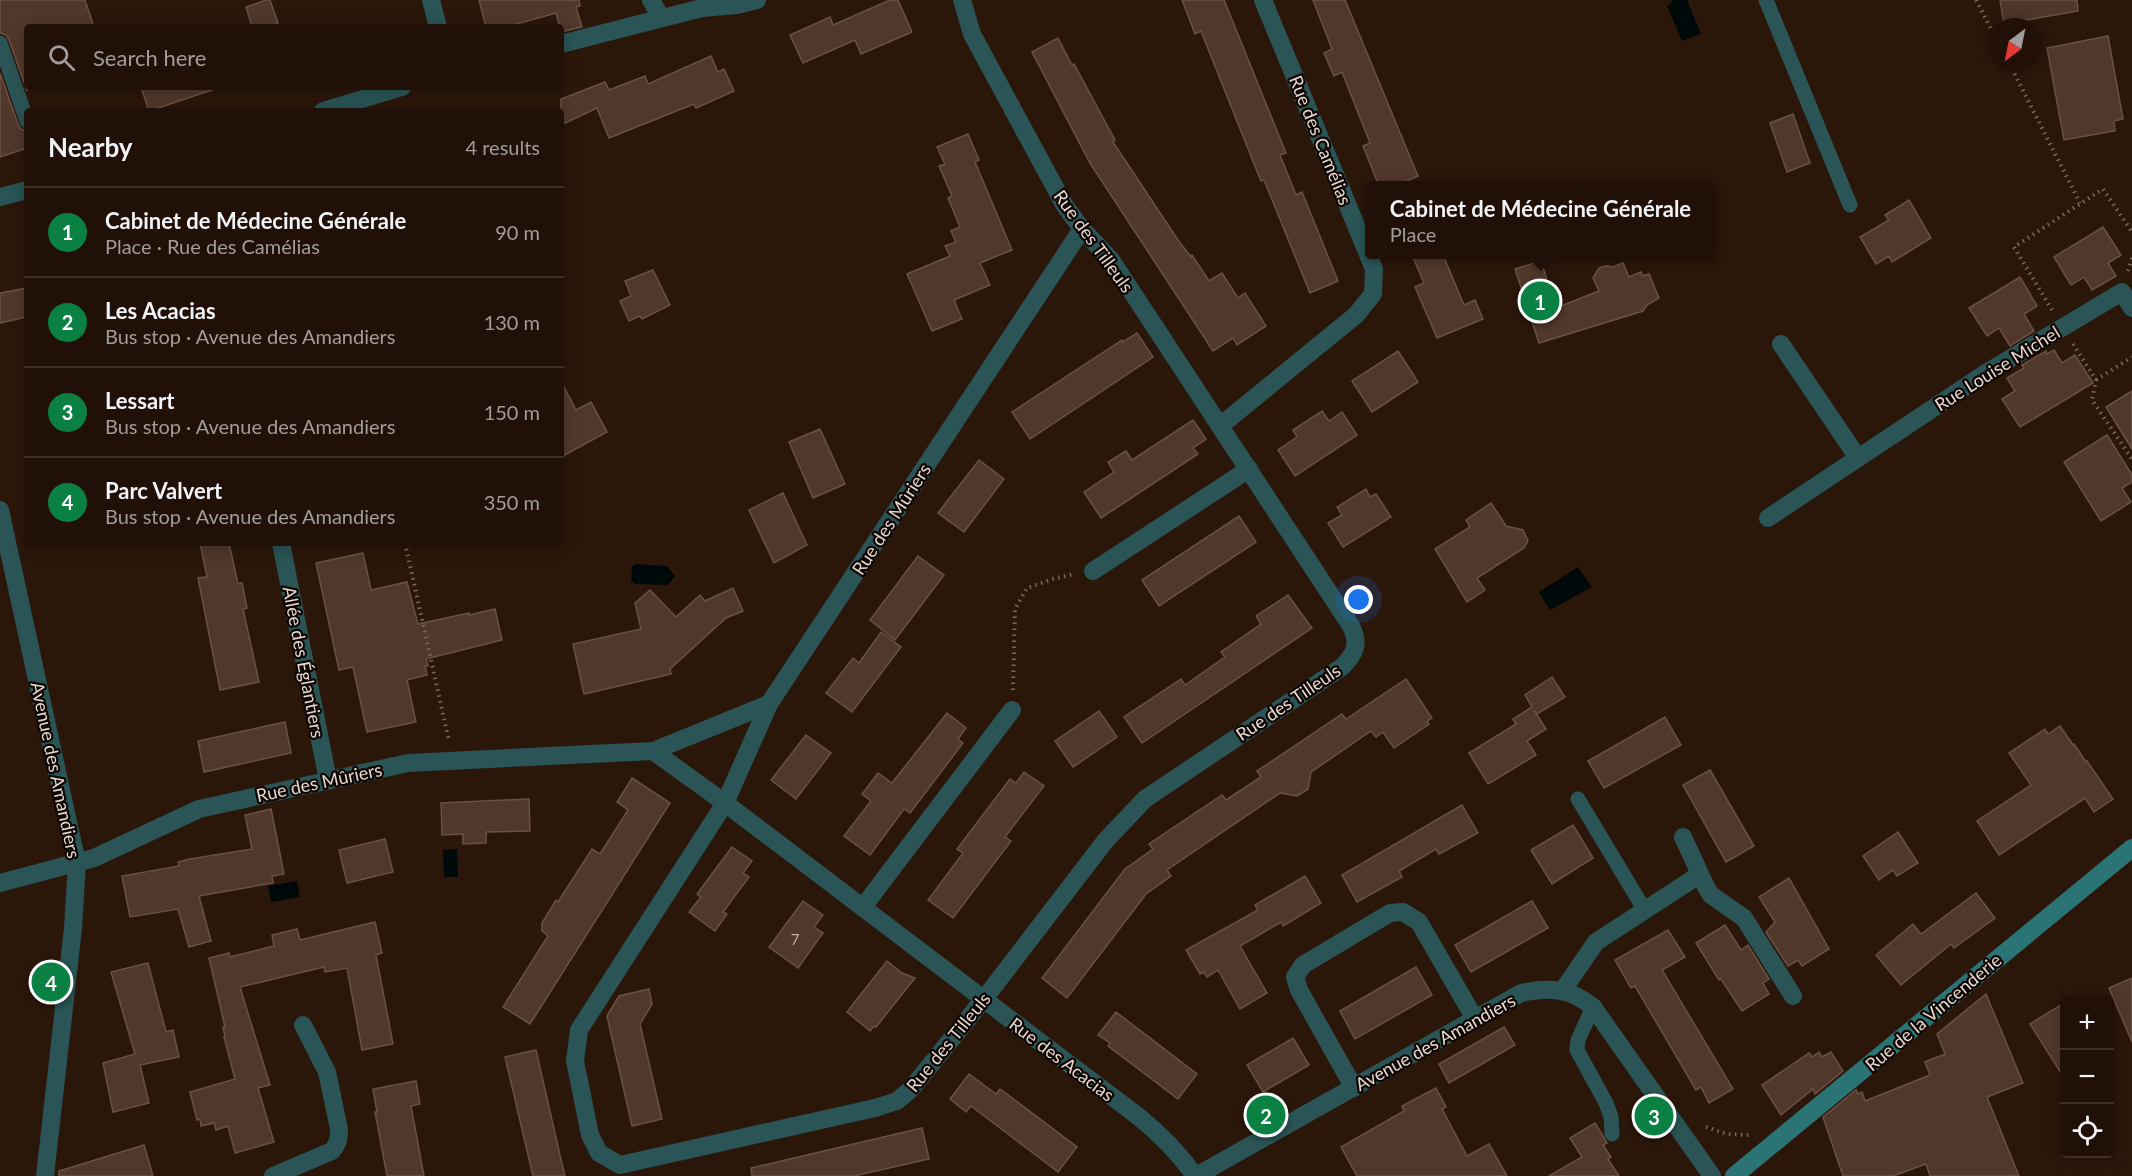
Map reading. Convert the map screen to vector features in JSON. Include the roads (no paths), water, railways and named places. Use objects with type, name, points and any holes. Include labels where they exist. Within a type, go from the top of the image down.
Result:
[{"type":"main road","name":"Rue de la Vincenderie","points":[[1734,1176],[2132,848]]},
{"type":"street","points":[[431,0],[437,24]]},
{"type":"street","points":[[651,0],[661,18]]},
{"type":"street","points":[[564,43],[702,8],[737,5],[757,0]]},
{"type":"street","name":"Rue des Tilleuls","points":[[769,704],[725,803],[579,1030],[575,1061],[590,1136],[599,1153],[620,1165],[888,1105],[897,1101],[911,1089],[984,999],[1106,840],[1145,799],[1342,668],[1356,648],[1356,636],[1351,626],[1249,469],[1111,260],[1082,229],[1051,183],[972,34],[962,0]]},
{"type":"street","name":"Rue des Camélias","points":[[1263,0],[1365,248]]},
{"type":"street","points":[[333,108],[392,90]]},
{"type":"street","points":[[0,196],[24,191]]},
{"type":"street","name":"Rue des Mûriers","points":[[0,883],[94,858],[199,808],[408,763],[653,751],[769,704],[1082,229]]},
{"type":"street","name":"Rue des Camélias","points":[[1220,426],[1356,315],[1373,294],[1374,270],[1369,259]]},
{"type":"street","name":"Rue Louise Michel","points":[[1768,518],[1986,373],[2122,292],[2132,308]]},
{"type":"street","points":[[1781,344],[1858,458]]},
{"type":"street","points":[[1092,571],[1249,469]]},
{"type":"street","name":"Avenue des Amandiers","points":[[0,510],[77,863],[73,928],[45,1176]]},
{"type":"street","name":"Allée des Églantiers","points":[[282,546],[328,780]]},
{"type":"street","points":[[863,907],[1012,710]]},
{"type":"street","points":[[653,751],[725,803]]},
{"type":"street","name":"Rue des Acacias","points":[[725,803],[1139,1117],[1163,1137],[1196,1176]]},
{"type":"street","points":[[1683,837],[1699,875],[1711,895],[1744,918],[1793,996]]},
{"type":"street","points":[[1563,990],[1596,942],[1699,875]]},
{"type":"street","points":[[1354,1088],[1299,990],[1295,976],[1303,965],[1390,913],[1403,912],[1419,922],[1475,1019]]},
{"type":"street","name":"Avenue des Amandiers","points":[[1196,1176],[1521,993],[1543,989],[1563,990],[1583,998],[1593,1007],[1712,1176]]},
{"type":"street","points":[[273,1176],[332,1151],[339,1137],[327,1072],[303,1025]]},
{"type":"lane","points":[[1766,0],[1850,204]]},
{"type":"lane","points":[[0,43],[24,112]]},
{"type":"lane","points":[[1578,799],[1644,909]]},
{"type":"lane","points":[[1593,1007],[1578,1040],[1577,1050],[1606,1103],[1611,1117],[1612,1134]]},
{"type":"place","name":"Cabinet de Médecine Générale","points":[[1540,301]]},
{"type":"place","name":"Parc Valvert","points":[[51,982]]},
{"type":"place","name":"Les Acacias","points":[[1266,1115]]},
{"type":"place","name":"Lessart","points":[[1654,1116]]}]
